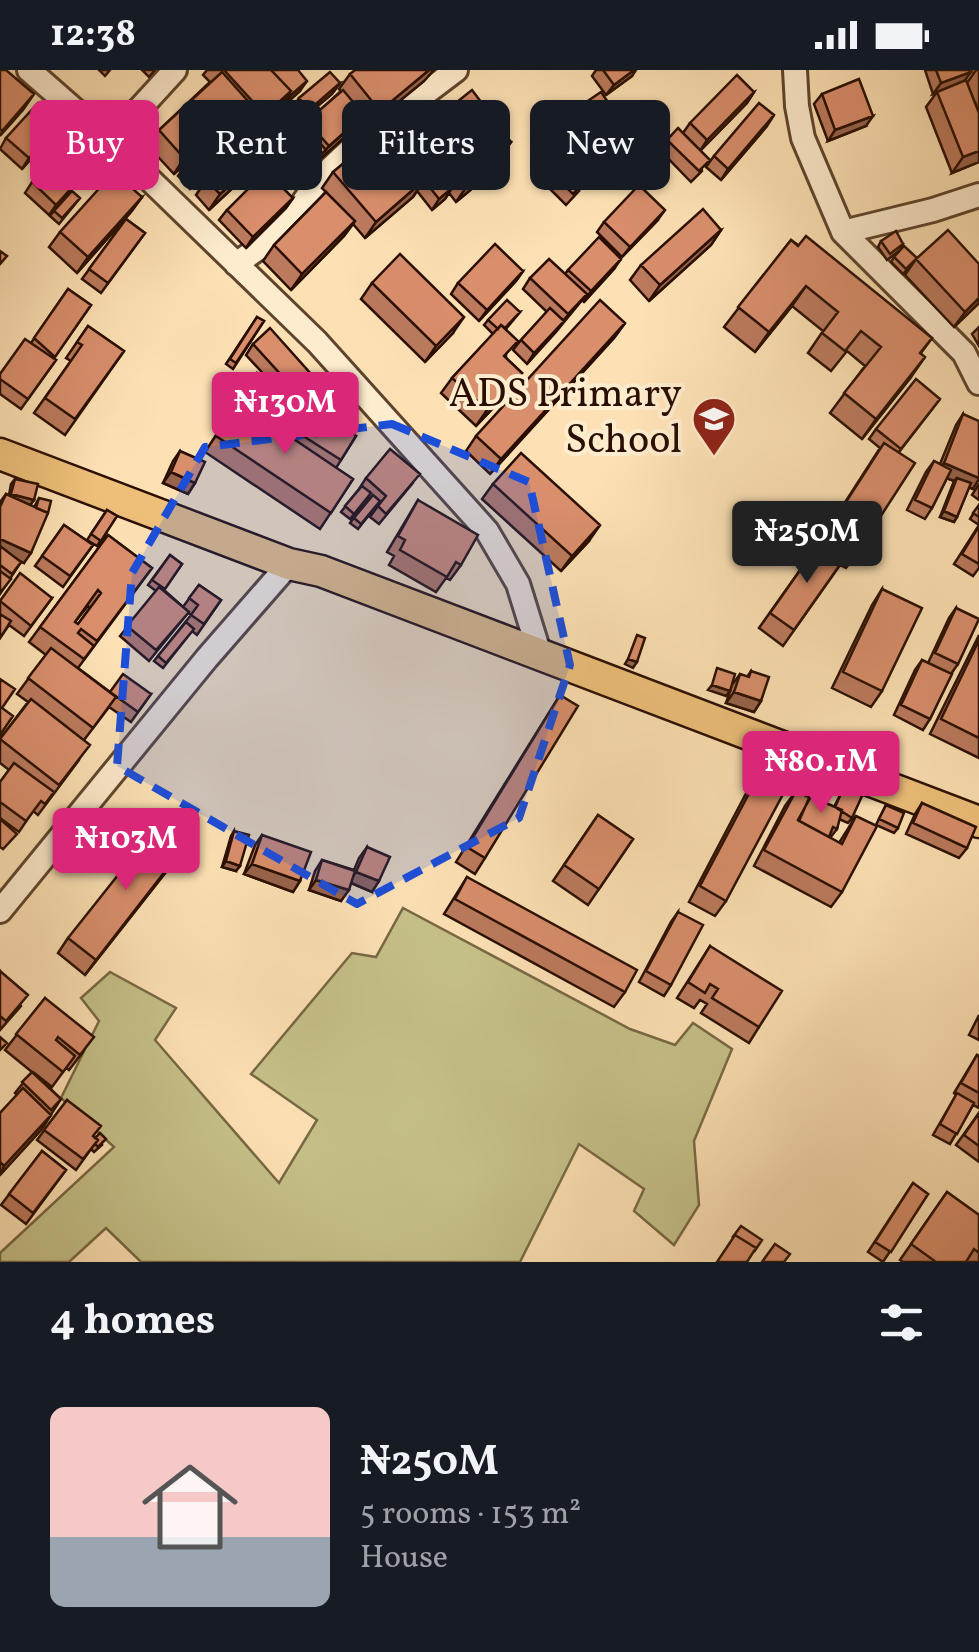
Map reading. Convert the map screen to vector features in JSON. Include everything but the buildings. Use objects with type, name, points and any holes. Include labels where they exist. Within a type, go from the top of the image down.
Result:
[{"type":"main road","points":[[0,454],[289,564],[321,571],[979,822]]},
{"type":"street","points":[[30,70],[64,100]]},
{"type":"street","points":[[148,100],[175,70]]},
{"type":"street","points":[[236,264],[263,246],[294,216],[319,180],[349,150],[456,70]]},
{"type":"street","points":[[796,70],[803,138],[843,232],[964,353],[979,382]]},
{"type":"street","points":[[159,189],[317,342],[487,531],[518,584],[540,655]]},
{"type":"street","points":[[843,232],[979,195]]},
{"type":"street","points":[[0,911],[289,564]]},
{"type":"highlighted area","points":[[392,424],[529,482],[570,665],[519,818],[357,904],[117,766],[132,573],[205,447]]},
{"type":"shaded area","points":[[403,908],[630,1029],[675,1045],[693,1023],[732,1049],[694,1141],[699,1205],[674,1245],[634,1211],[644,1189],[579,1144],[520,1262],[141,1262],[106,1228],[69,1262],[0,1262],[0,1253],[114,1147],[61,1098],[99,1021],[81,998],[110,972],[176,1008],[155,1040],[279,1183],[317,1120],[251,1074],[352,953],[376,957]]},
{"type":"place","name":"ADS Primary School","points":[[714,457]]}]
